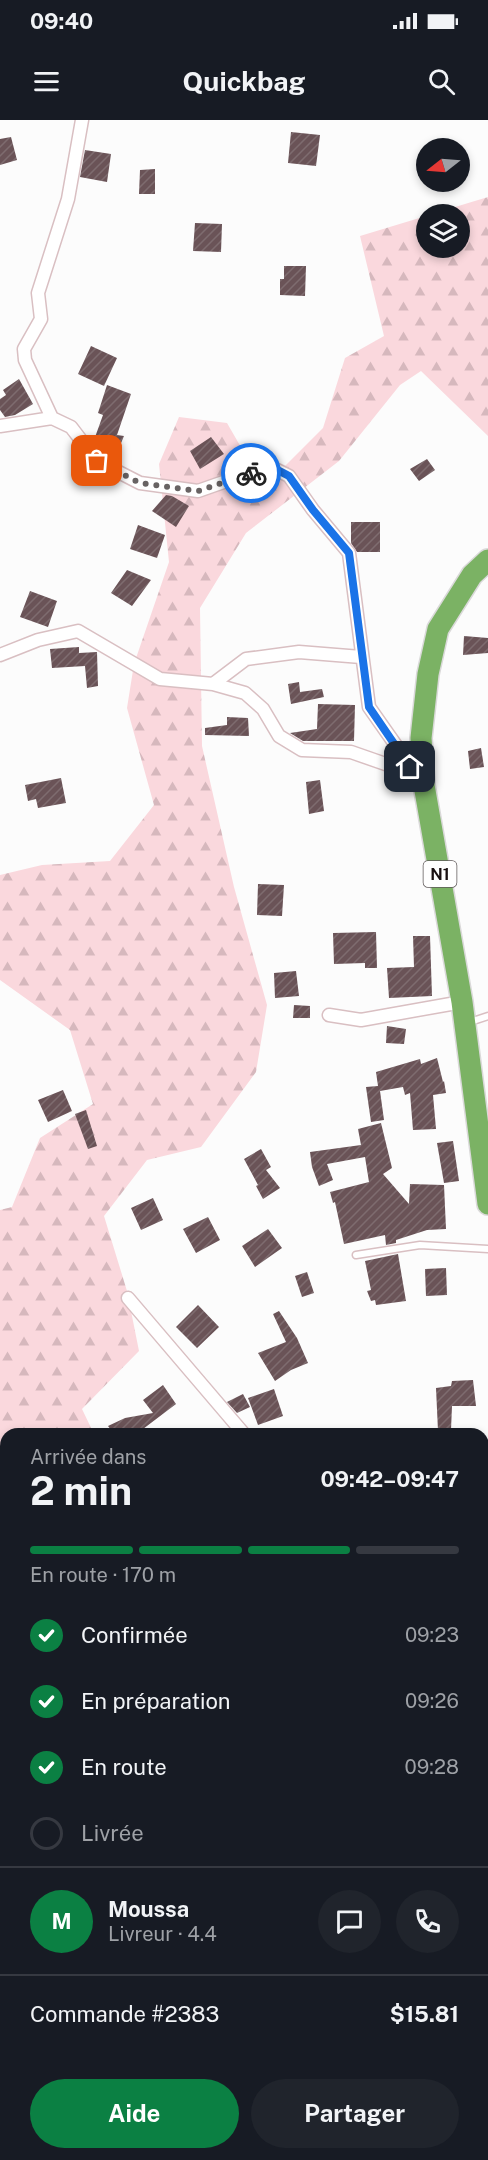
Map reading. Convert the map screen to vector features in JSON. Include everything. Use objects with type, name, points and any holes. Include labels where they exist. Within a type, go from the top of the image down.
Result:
[{"type":"highway","name":"N1","points":[[488,560],[472,575],[438,629],[428,674],[421,738],[424,784],[462,1002],[488,1204]]},
{"type":"street","points":[[52,418],[25,360],[24,349],[41,319],[38,293],[68,199],[82,120]]},
{"type":"street","points":[[0,426],[52,418],[71,427],[97,461],[140,483],[198,491],[270,466],[289,476],[313,510],[349,553],[369,707],[424,784]]},
{"type":"street","points":[[0,655],[38,640],[78,631],[160,679],[213,684],[244,693],[262,709],[279,736],[303,750],[351,752],[394,767],[410,767]]},
{"type":"street","points":[[213,684],[246,659],[298,652],[361,657]]},
{"type":"street","points":[[329,1015],[361,1020],[462,1002]]},
{"type":"street","points":[[128,1298],[239,1428]]},
{"type":"lane","points":[[464,1024],[488,1016]]},
{"type":"lane","points":[[356,1255],[420,1245],[488,1249]]},
{"type":"green space","points":[[488,197],[488,436],[421,371],[400,385],[339,461],[246,533],[200,608],[202,746],[234,887],[267,1005],[256,1072],[201,1147],[147,1160],[104,1216],[127,1291],[139,1351],[82,1409],[91,1428],[0,1428],[0,1210],[12,1207],[40,1138],[93,1104],[70,1030],[0,980],[0,875],[42,865],[110,861],[154,805],[127,708],[134,664],[169,562],[159,464],[179,417],[227,423],[264,487],[323,428],[345,358],[384,336],[360,236],[416,219],[416,258],[470,258],[470,204],[465,204]]},
{"type":"building","points":[[291,132],[320,135],[316,166],[288,163]]},
{"type":"building","points":[[11,137],[17,160],[0,165],[0,139]]},
{"type":"building","points":[[85,150],[111,154],[107,182],[80,177]]},
{"type":"building","points":[[155,169],[155,194],[139,194],[140,170]]},
{"type":"building","points":[[195,223],[222,224],[221,252],[193,251]]},
{"type":"building","points":[[284,266],[306,266],[305,296],[280,295],[280,279],[284,279]]},
{"type":"building","points":[[91,346],[117,358],[104,386],[78,374]]},
{"type":"building","points":[[19,379],[33,404],[15,415],[5,417],[0,410],[0,399],[6,395],[3,390]]},
{"type":"building","points":[[107,385],[131,394],[117,435],[124,436],[119,448],[94,440],[103,415],[98,413]]},
{"type":"building","points":[[211,437],[224,454],[200,469],[190,451]]},
{"type":"building","points":[[427,459],[435,470],[419,481],[410,469]]},
{"type":"building","points":[[166,495],[189,506],[176,527],[152,511]]},
{"type":"building","points":[[351,522],[380,522],[380,552],[357,552],[351,543]]},
{"type":"building","points":[[138,525],[165,535],[157,558],[130,549]]},
{"type":"building","points":[[127,570],[151,580],[132,606],[111,593]]},
{"type":"building","points":[[30,591],[57,601],[48,627],[20,617]]},
{"type":"building","points":[[464,636],[488,638],[488,653],[463,655]]},
{"type":"building","points":[[79,647],[79,653],[97,652],[98,686],[87,688],[85,666],[52,668],[50,649]]},
{"type":"building","points":[[299,682],[300,692],[322,689],[324,697],[291,704],[288,684]]},
{"type":"building","points":[[318,704],[355,705],[354,741],[303,741],[290,733],[317,729]]},
{"type":"building","points":[[227,717],[248,718],[249,736],[205,735],[205,728],[227,725]]},
{"type":"building","points":[[481,748],[484,767],[470,769],[468,751]]},
{"type":"building","points":[[61,778],[66,803],[38,808],[36,799],[28,801],[25,785]]},
{"type":"building","points":[[320,780],[324,811],[309,814],[306,782]]},
{"type":"building","points":[[258,884],[284,885],[282,916],[257,915]]},
{"type":"building","points":[[376,932],[377,968],[365,968],[365,963],[334,964],[333,933]]},
{"type":"building","points":[[413,936],[430,936],[432,996],[389,998],[387,968],[414,967]]},
{"type":"building","points":[[296,971],[299,996],[275,998],[274,973]]},
{"type":"building","points":[[294,1005],[310,1006],[310,1018],[293,1018]]},
{"type":"building","points":[[387,1026],[406,1029],[404,1044],[386,1043]]},
{"type":"building","points":[[437,1058],[446,1093],[433,1095],[436,1129],[413,1130],[410,1093],[405,1095],[403,1087],[380,1091],[384,1120],[371,1122],[366,1087],[378,1086],[376,1072],[420,1059],[421,1064]]},
{"type":"building","points":[[63,1090],[72,1111],[48,1122],[38,1100]]},
{"type":"building","points":[[86,1110],[97,1146],[88,1149],[75,1114]]},
{"type":"building","points":[[381,1123],[392,1168],[383,1174],[409,1204],[410,1184],[444,1185],[446,1229],[427,1230],[386,1245],[385,1235],[344,1244],[335,1202],[333,1203],[330,1192],[369,1182],[365,1157],[327,1164],[333,1180],[319,1186],[312,1167],[310,1152],[361,1145],[358,1129]]},
{"type":"building","points":[[453,1141],[459,1181],[444,1183],[437,1143]]},
{"type":"building","points":[[261,1149],[271,1167],[266,1170],[280,1188],[263,1199],[244,1159]]},
{"type":"building","points":[[153,1198],[163,1220],[141,1230],[131,1208]]},
{"type":"building","points":[[208,1217],[220,1240],[196,1253],[183,1229]]},
{"type":"building","points":[[268,1229],[282,1248],[255,1267],[242,1246]]},
{"type":"building","points":[[398,1254],[406,1301],[376,1305],[375,1300],[371,1301],[367,1291],[371,1290],[365,1261]]},
{"type":"building","points":[[446,1268],[447,1295],[426,1296],[425,1269]]},
{"type":"building","points":[[307,1272],[314,1293],[302,1297],[295,1276]]},
{"type":"building","points":[[198,1305],[219,1327],[197,1348],[176,1327]]},
{"type":"building","points":[[279,1311],[297,1338],[308,1363],[291,1370],[275,1381],[258,1353],[286,1342],[273,1314]]},
{"type":"building","points":[[473,1380],[476,1406],[452,1406],[451,1428],[438,1428],[436,1388],[451,1386],[452,1381]]},
{"type":"building","points":[[163,1385],[176,1404],[144,1428],[110,1428],[108,1426],[125,1418],[153,1413],[143,1400]]},
{"type":"building","points":[[274,1389],[283,1416],[258,1425],[248,1398]]},
{"type":"building","points":[[243,1394],[250,1407],[237,1413],[227,1402]]},
{"type":"way so far","points":[[97,461],[140,483],[198,491],[251,473]]},
{"type":"route","points":[[251,473],[270,466],[289,476],[313,510],[349,553],[369,707],[410,767]]}]
